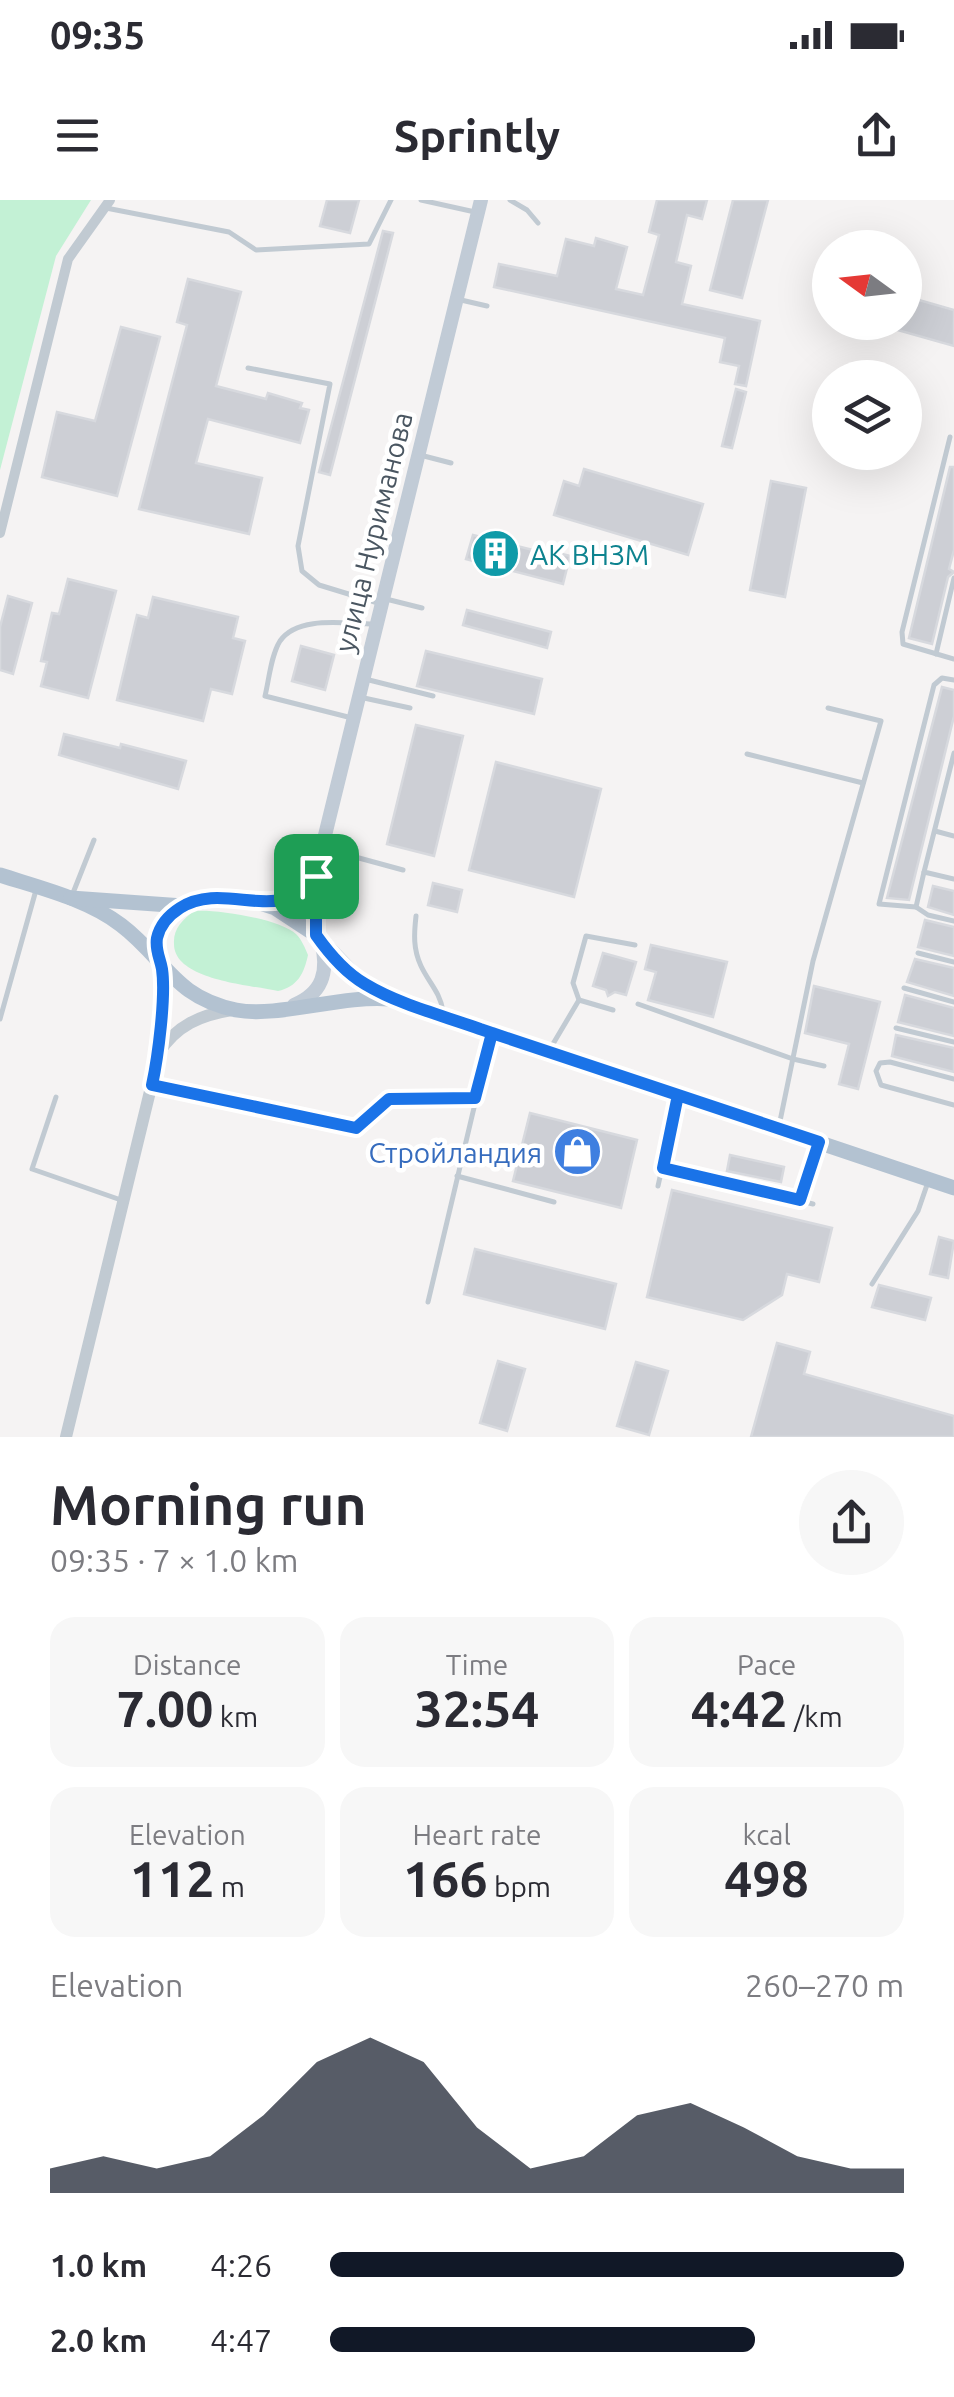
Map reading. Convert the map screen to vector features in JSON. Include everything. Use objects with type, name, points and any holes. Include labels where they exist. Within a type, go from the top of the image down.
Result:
[{"type":"main road","name":"улица Нуриманова","points":[[318,938],[316,876],[479,206]]},
{"type":"main road","points":[[0,874],[71,898],[118,922],[181,986],[235,1010],[259,1012],[394,999]]},
{"type":"main road","points":[[160,962],[160,929],[170,915],[184,906],[209,898],[274,902],[297,896],[316,876]]},
{"type":"main road","points":[[71,898],[184,906]]},
{"type":"main road","points":[[254,901],[286,914],[318,938],[361,982],[394,999],[954,1188]]},
{"type":"main road","points":[[284,1008],[312,996],[321,984],[325,965],[318,938]]},
{"type":"street","points":[[0,533],[68,259],[108,204]]},
{"type":"street","points":[[66,1437],[152,1085],[157,1056],[160,962]]},
{"type":"street","points":[[157,1056],[172,1034],[186,1024],[212,1013],[235,1010]]},
{"type":"lane","points":[[108,204],[229,232],[256,250],[369,244],[391,200]]},
{"type":"lane","points":[[421,200],[479,206]]},
{"type":"lane","points":[[510,200],[538,223]]},
{"type":"lane","points":[[456,299],[487,306]]},
{"type":"lane","points":[[248,368],[330,384],[298,546],[302,571],[319,585],[422,608]]},
{"type":"lane","points":[[950,437],[902,632],[903,644],[954,658]]},
{"type":"lane","points":[[418,455],[451,462]]},
{"type":"lane","points":[[936,654],[954,578]]},
{"type":"lane","points":[[353,718],[266,696],[278,643],[303,625],[376,624]]},
{"type":"lane","points":[[954,680],[942,678],[934,685],[879,904],[916,907],[928,916],[954,922]]},
{"type":"lane","points":[[362,679],[433,696]]},
{"type":"lane","points":[[358,697],[410,708]]},
{"type":"lane","points":[[778,1129],[814,962],[881,720],[828,708]]},
{"type":"lane","points":[[916,907],[954,753]]},
{"type":"lane","points":[[748,754],[863,783]]},
{"type":"lane","points":[[944,791],[954,794]]},
{"type":"lane","points":[[934,831],[954,836]]},
{"type":"lane","points":[[71,898],[94,840]]},
{"type":"lane","points":[[323,848],[403,870]]},
{"type":"lane","points":[[924,872],[954,879]]},
{"type":"lane","points":[[0,1019],[37,887]]},
{"type":"lane","points":[[416,916],[416,952],[441,995],[443,1016]]},
{"type":"lane","points":[[580,1000],[574,983],[586,936],[635,945]]},
{"type":"lane","points":[[918,953],[954,962]]},
{"type":"lane","points":[[904,988],[954,1002]]},
{"type":"lane","points":[[580,1000],[614,1010]]},
{"type":"lane","points":[[548,1052],[580,1000]]},
{"type":"lane","points":[[638,1004],[824,1066]]},
{"type":"lane","points":[[896,1028],[954,1042]]},
{"type":"lane","points":[[428,1302],[492,1033]]},
{"type":"lane","points":[[954,1079],[890,1062],[880,1062],[876,1071],[880,1085],[954,1106]]},
{"type":"lane","points":[[152,1085],[356,1128],[389,1099],[475,1098]]},
{"type":"lane","points":[[658,1186],[678,1095]]},
{"type":"lane","points":[[56,1097],[32,1169],[124,1201]]},
{"type":"lane","points":[[800,1200],[819,1142]]},
{"type":"lane","points":[[663,1168],[814,1204]]},
{"type":"lane","points":[[457,1176],[554,1202]]},
{"type":"lane","points":[[872,1284],[918,1211],[929,1180]]},
{"type":"green space","points":[[0,200],[91,200],[56,256],[0,470]]},
{"type":"green space","points":[[194,911],[247,916],[288,929],[298,936],[308,955],[302,974],[295,983],[278,991],[216,979],[186,966],[177,956],[174,939],[179,925]]},
{"type":"building","points":[[327,200],[359,200],[350,233],[320,226]]},
{"type":"building","points":[[657,200],[707,200],[702,219],[687,215],[676,262],[691,266],[682,304],[760,321],[746,386],[735,384],[739,366],[720,362],[725,338],[494,287],[499,264],[557,276],[566,239],[594,246],[596,238],[627,247],[616,289],[643,295],[659,235],[649,232]]},
{"type":"building","points":[[733,200],[768,200],[742,298],[710,290]]},
{"type":"building","points":[[383,231],[393,233],[330,475],[319,472]]},
{"type":"building","points":[[188,279],[241,292],[216,386],[266,399],[268,393],[302,403],[300,408],[309,410],[300,443],[208,419],[196,463],[262,478],[249,534],[139,509],[187,325],[177,322]]},
{"type":"building","points":[[922,301],[954,310],[954,346],[922,337]]},
{"type":"building","points":[[121,327],[160,337],[117,496],[42,477],[57,412],[95,421]]},
{"type":"building","points":[[736,389],[746,392],[732,448],[722,446]]},
{"type":"building","points":[[950,467],[954,467],[954,550],[949,569],[954,572],[948,577],[932,644],[909,638]]},
{"type":"building","points":[[584,469],[703,504],[688,555],[554,515],[564,481],[579,486]]},
{"type":"building","points":[[771,481],[806,488],[785,597],[750,590]]},
{"type":"building","points":[[473,535],[570,556],[563,584],[466,559]]},
{"type":"building","points":[[68,579],[116,591],[88,698],[41,686],[47,662],[41,661],[52,613],[59,614]]},
{"type":"building","points":[[8,596],[32,603],[13,674],[0,670],[0,627]]},
{"type":"building","points":[[153,597],[238,617],[233,638],[245,641],[232,694],[211,689],[203,721],[117,700],[137,615],[148,618]]},
{"type":"building","points":[[467,610],[551,632],[547,648],[463,625]]},
{"type":"building","points":[[301,646],[334,655],[325,690],[292,681]]},
{"type":"building","points":[[426,651],[542,679],[534,714],[417,686]]},
{"type":"building","points":[[942,687],[954,690],[954,716],[909,900],[887,898]]},
{"type":"building","points":[[416,725],[463,736],[434,856],[387,844]]},
{"type":"building","points":[[64,734],[186,761],[178,789],[59,755]]},
{"type":"building","points":[[496,762],[601,789],[574,897],[469,870]]},
{"type":"building","points":[[433,883],[462,890],[457,912],[428,905]]},
{"type":"building","points":[[933,886],[954,891],[954,915],[928,907]]},
{"type":"building","points":[[925,920],[954,927],[954,956],[918,947]]},
{"type":"building","points":[[651,945],[727,962],[713,1017],[648,1000],[656,972],[645,969]]},
{"type":"building","points":[[603,953],[636,962],[626,995],[615,992],[608,996],[606,990],[593,986]]},
{"type":"building","points":[[915,959],[954,968],[954,996],[907,982]]},
{"type":"building","points":[[814,986],[880,1002],[858,1089],[839,1084],[849,1044],[805,1033]]},
{"type":"building","points":[[905,995],[954,1008],[954,1036],[898,1022]]},
{"type":"building","points":[[896,1035],[954,1048],[954,1072],[892,1056]]},
{"type":"building","points":[[530,1113],[637,1140],[621,1208],[513,1181]]},
{"type":"building","points":[[730,1155],[784,1167],[781,1182],[727,1171]]},
{"type":"building","points":[[672,1190],[832,1228],[819,1282],[787,1274],[782,1295],[743,1320],[647,1297]]},
{"type":"building","points":[[939,1237],[954,1241],[948,1278],[930,1274]]},
{"type":"building","points":[[475,1249],[616,1284],[605,1329],[464,1294]]},
{"type":"building","points":[[879,1285],[931,1298],[925,1320],[872,1307]]},
{"type":"building","points":[[777,1343],[810,1352],[804,1374],[954,1416],[954,1437],[751,1437]]},
{"type":"building","points":[[498,1361],[525,1369],[507,1431],[480,1423]]},
{"type":"building","points":[[636,1362],[668,1371],[649,1435],[617,1426]]},
{"type":"place","name":"АК ВНЗМ","points":[[495,554]]},
{"type":"place","name":"Стройландия","points":[[577,1152]]},
{"type":"route","points":[[316,876],[306,889],[286,901],[209,898],[184,906],[164,922],[156,944],[162,967],[152,1085],[356,1128],[389,1099],[475,1098],[492,1033],[548,1052],[778,1129],[819,1142],[800,1200],[663,1168],[678,1095],[394,999],[361,982],[316,935],[316,876]]}]
